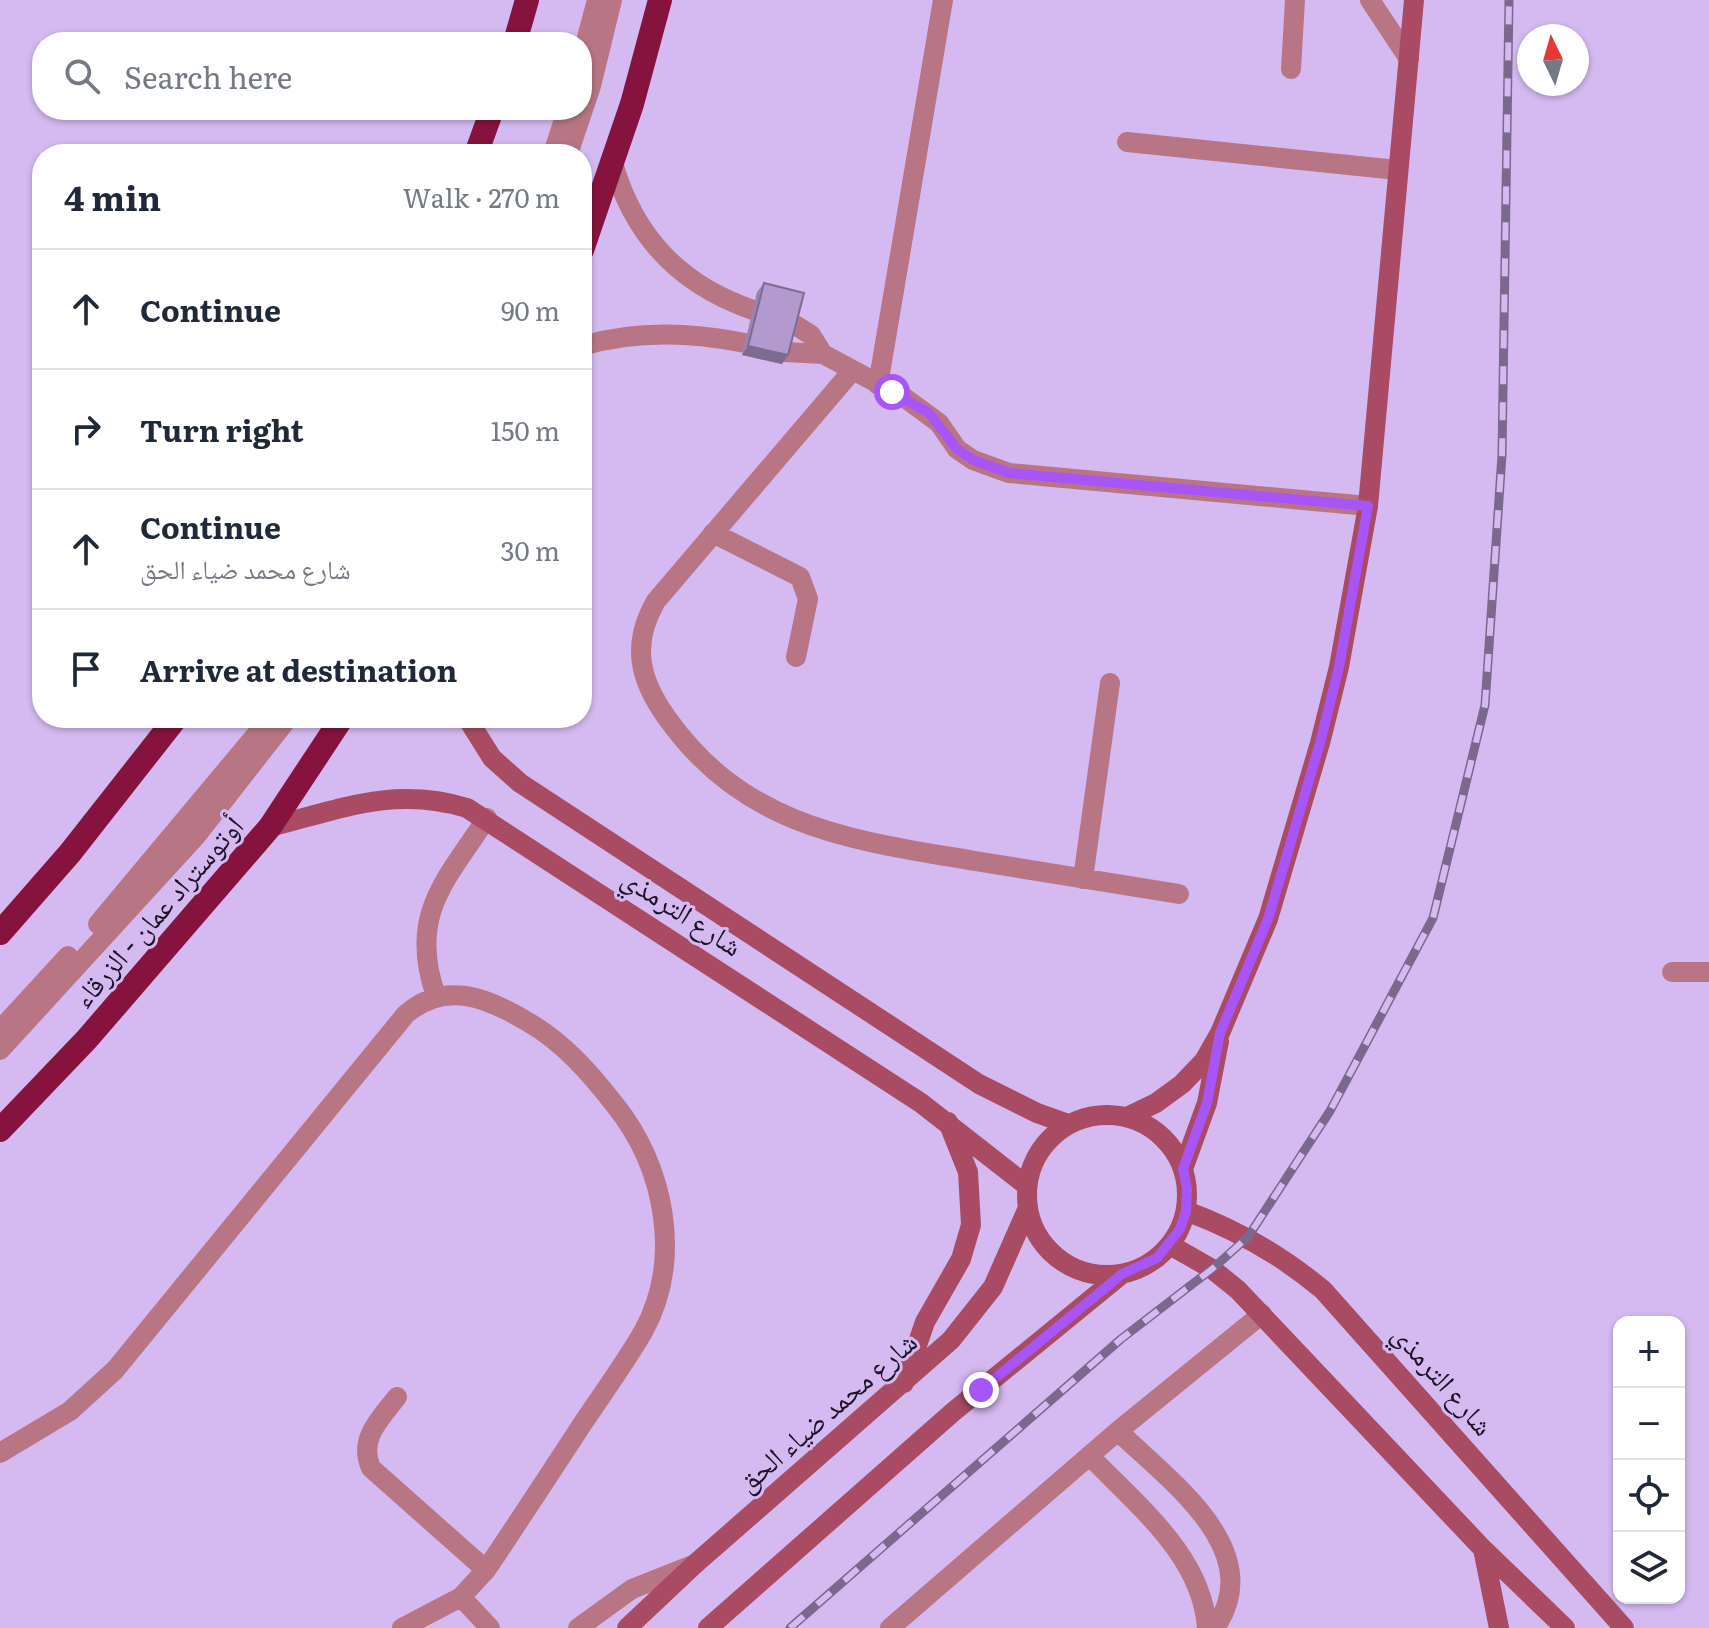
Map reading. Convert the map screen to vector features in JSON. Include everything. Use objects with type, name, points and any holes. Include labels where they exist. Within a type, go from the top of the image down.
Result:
[{"type":"highway","points":[[518,32],[527,0]]},
{"type":"highway","points":[[592,222],[613,163],[660,0]]},
{"type":"highway","points":[[480,144],[488,120]]},
{"type":"highway","points":[[0,933],[88,831],[168,728]]},
{"type":"highway","name":"أوتوستراد عمان - الزرقاء","points":[[0,1130],[87,1039],[270,827],[335,728]]},
{"type":"main road","points":[[1122,1274],[1101,1275],[1061,1262],[1040,1239],[1027,1210],[1026,1185],[1040,1150],[1068,1124],[1087,1117],[1127,1117],[1156,1103],[1182,1084],[1204,1061],[1220,1033],[1268,919],[1339,667],[1368,506],[1414,0]]},
{"type":"main road","name":"شارع الترمذي","points":[[473,728],[492,758],[520,783],[979,1084],[1007,1100],[1068,1124]]},
{"type":"main road","name":"شارع الترمذي","points":[[270,827],[379,799],[402,797],[446,802],[487,818],[948,1122],[1026,1185]]},
{"type":"main road","points":[[1183,1169],[1207,1103],[1220,1033]]},
{"type":"main road","points":[[708,1628],[953,1412],[1122,1274],[1157,1258],[1170,1245],[1186,1211],[1187,1189],[1183,1169],[1175,1151],[1161,1136],[1127,1117]]},
{"type":"main road","points":[[903,1384],[925,1322],[961,1259],[971,1225],[968,1172],[948,1122]]},
{"type":"main road","name":"شارع محمد ضياء الحق","points":[[627,1628],[695,1564],[951,1340],[983,1304],[1027,1210]]},
{"type":"main road","name":"شارع الترمذي","points":[[1186,1211],[1248,1237],[1287,1261],[1323,1290],[1624,1628]]},
{"type":"main road","points":[[1170,1245],[1212,1269],[1262,1314],[1483,1549],[1565,1628]]},
{"type":"main road","points":[[1483,1549],[1499,1628]]},
{"type":"street","points":[[588,32],[597,0]]},
{"type":"street","points":[[592,82],[612,0]]},
{"type":"street","points":[[878,385],[943,0]]},
{"type":"street","points":[[1291,69],[1295,0]]},
{"type":"street","points":[[1370,0],[1409,59]]},
{"type":"street","points":[[556,144],[564,120]]},
{"type":"street","points":[[571,144],[580,120]]},
{"type":"street","points":[[1127,142],[1397,170]]},
{"type":"street","points":[[613,163],[631,213],[662,257],[704,290],[753,310]]},
{"type":"street","points":[[792,323],[811,335],[823,354],[929,413],[957,449],[973,460],[1009,473],[1368,506]]},
{"type":"street","points":[[592,344],[655,334],[685,334],[745,343]]},
{"type":"street","points":[[785,352],[823,354]]},
{"type":"street","points":[[852,371],[656,601],[641,633],[639,651],[646,686],[697,755],[750,798],[812,828],[867,843],[1179,894]]},
{"type":"street","points":[[713,533],[800,577],[808,599],[796,657]]},
{"type":"street","points":[[1083,879],[1110,683]]},
{"type":"street","points":[[0,1030],[101,921],[262,728]]},
{"type":"street","points":[[0,1050],[196,836],[280,728]]},
{"type":"street","points":[[436,996],[426,956],[428,915],[444,884],[487,818]]},
{"type":"street","points":[[1672,972],[1709,972]]},
{"type":"street","points":[[0,1453],[70,1411],[115,1370],[406,1014],[436,996],[471,996],[510,1011],[561,1045],[583,1066],[637,1136],[650,1162],[664,1219],[662,1277],[643,1331],[486,1570],[461,1597],[402,1628]]},
{"type":"street","points":[[890,1628],[1118,1431],[1262,1314]]},
{"type":"street","points":[[397,1397],[366,1442],[371,1468],[486,1570]]},
{"type":"street","points":[[1118,1431],[1206,1519],[1222,1540],[1230,1565],[1230,1591],[1215,1628]]},
{"type":"street","points":[[1090,1456],[1189,1565],[1200,1589],[1207,1628]]},
{"type":"street","points":[[578,1628],[632,1589],[695,1564]]},
{"type":"street","points":[[461,1597],[490,1628]]},
{"type":"building","points":[[764,283],[804,293],[788,355],[748,346]]},
{"type":"railway","points":[[790,1628],[1121,1339],[1212,1269],[1248,1237],[1330,1111],[1433,918],[1485,705],[1502,455],[1509,0]]},
{"type":"route","points":[[892,392],[929,413],[957,449],[990,468],[1009,473],[1368,506],[1339,667],[1320,743],[1268,919],[1220,1033],[1207,1103],[1183,1169],[1187,1189],[1186,1211],[1180,1229],[1157,1258],[1122,1274],[981,1390]]}]
